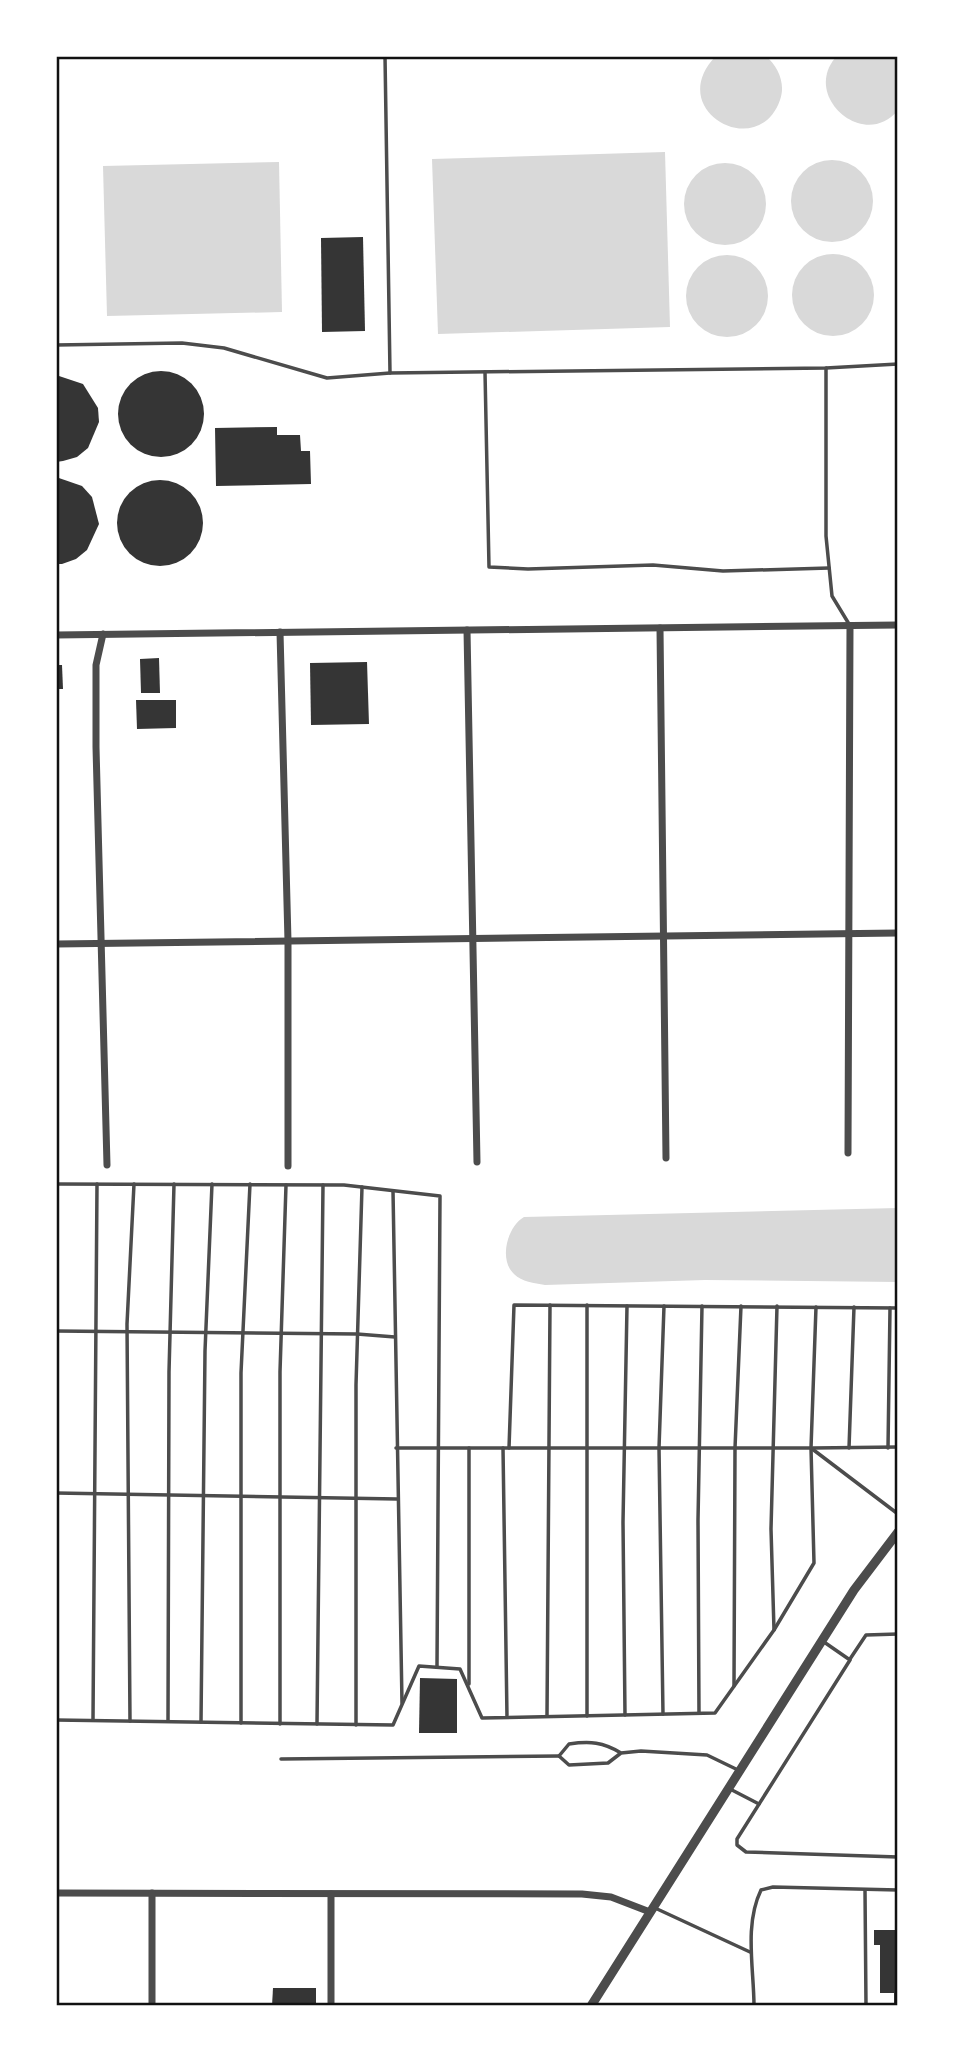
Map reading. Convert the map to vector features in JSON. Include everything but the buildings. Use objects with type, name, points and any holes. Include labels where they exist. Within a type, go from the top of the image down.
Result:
[{"type":"street","points":[[56,635],[898,625]]},
{"type":"street","points":[[848,1153],[846,933],[850,626]]},
{"type":"street","points":[[660,628],[666,1157]]},
{"type":"street","points":[[467,630],[477,1162]]},
{"type":"street","points":[[280,632],[288,941],[288,1166]]},
{"type":"street","points":[[103,634],[96,666],[107,1165]]},
{"type":"street","points":[[56,944],[898,933]]},
{"type":"street","points":[[591,2006],[854,1590],[898,1532]]},
{"type":"street","points":[[56,1893],[582,1894],[611,1897],[652,1910]]},
{"type":"street","points":[[152,1893],[152,2006]]},
{"type":"street","points":[[331,1894],[331,2006]]},
{"type":"lane","points":[[385,56],[390,373]]},
{"type":"lane","points":[[56,345],[182,343],[224,348],[327,378],[390,373],[826,368],[898,364]]},
{"type":"lane","points":[[826,368],[826,536],[832,596],[850,626]]},
{"type":"lane","points":[[485,372],[489,567],[528,569],[653,565],[723,571],[829,568]]},
{"type":"lane","points":[[56,1358],[57,1184],[323,1185],[440,1196],[437,1667]]},
{"type":"lane","points":[[93,1720],[97,1184]]},
{"type":"lane","points":[[130,1721],[127,1332],[134,1184]]},
{"type":"lane","points":[[168,1722],[168,1496],[174,1184]]},
{"type":"lane","points":[[201,1722],[206,1333],[212,1184]]},
{"type":"lane","points":[[241,1723],[243,1333],[250,1184]]},
{"type":"lane","points":[[280,1724],[281,1335],[286,1185]]},
{"type":"lane","points":[[317,1724],[323,1185]]},
{"type":"lane","points":[[356,1725],[357,1334],[362,1187]]},
{"type":"lane","points":[[393,1191],[402,1705]]},
{"type":"lane","points":[[507,1717],[506,1448],[514,1305],[898,1308]]},
{"type":"lane","points":[[547,1717],[550,1305]]},
{"type":"lane","points":[[587,1305],[587,1716]]},
{"type":"lane","points":[[625,1715],[627,1306]]},
{"type":"lane","points":[[663,1714],[659,1448],[664,1306]]},
{"type":"lane","points":[[699,1714],[702,1306]]},
{"type":"lane","points":[[734,1689],[735,1448],[741,1306]]},
{"type":"lane","points":[[774,1629],[771,1529],[777,1306]]},
{"type":"lane","points":[[56,1720],[393,1725],[419,1666],[460,1669],[482,1718],[715,1713],[774,1629],[814,1563],[811,1448],[816,1307]]},
{"type":"lane","points":[[849,1448],[854,1307]]},
{"type":"lane","points":[[888,1448],[890,1308]]},
{"type":"lane","points":[[56,1331],[357,1334],[395,1337]]},
{"type":"lane","points":[[396,1448],[898,1447]]},
{"type":"lane","points":[[468,1448],[469,1689]]},
{"type":"lane","points":[[811,1448],[898,1514]]},
{"type":"lane","points":[[56,1493],[128,1497],[397,1499]]},
{"type":"lane","points":[[898,1634],[866,1636],[737,1839],[740,1850],[898,1857]]},
{"type":"lane","points":[[822,1641],[850,1660]]},
{"type":"lane","points":[[559,1756],[569,1744],[604,1743],[621,1753],[707,1755],[740,1770]]},
{"type":"lane","points":[[281,1759],[559,1756],[569,1765],[608,1763],[621,1753]]},
{"type":"lane","points":[[728,1788],[759,1804]]},
{"type":"lane","points":[[754,2006],[754,1966],[750,1952],[757,1899],[761,1890],[773,1887],[898,1890]]},
{"type":"lane","points":[[865,1890],[866,2006]]},
{"type":"lane","points":[[652,1910],[750,1952]]},
{"type":"shaded area","points":[[716,56],[766,56],[770,60],[780,76],[782,94],[769,118],[753,127],[736,128],[720,122],[707,110],[701,95],[703,76]]},
{"type":"shaded area","points":[[837,56],[896,56],[898,110],[884,121],[869,125],[854,122],[841,113],[831,101],[826,87],[828,71]]},
{"type":"shaded area","points":[[665,152],[670,327],[438,334],[432,159]]},
{"type":"shaded area","points":[[832,160],[848,163],[861,172],[870,185],[873,201],[870,217],[861,230],[848,239],[832,242],[816,239],[803,230],[794,217],[791,201],[794,185],[803,172],[816,163]]},
{"type":"shaded area","points":[[279,162],[282,312],[107,316],[103,166]]},
{"type":"shaded area","points":[[725,163],[741,166],[754,175],[763,188],[766,204],[763,220],[754,233],[741,242],[725,245],[709,242],[696,233],[687,220],[684,204],[687,188],[696,175],[709,166]]},
{"type":"shaded area","points":[[833,254],[849,257],[862,266],[871,279],[874,295],[871,311],[862,324],[849,333],[833,336],[817,333],[804,324],[795,311],[792,295],[795,279],[804,266],[817,257]]},
{"type":"shaded area","points":[[727,255],[743,258],[756,267],[765,280],[768,296],[765,312],[756,325],[743,334],[727,337],[711,334],[698,325],[689,312],[686,296],[689,280],[698,267],[711,258]]},
{"type":"shaded area","points":[[898,1208],[898,1282],[705,1280],[545,1285],[517,1277],[509,1268],[506,1252],[513,1228],[524,1217]]}]
